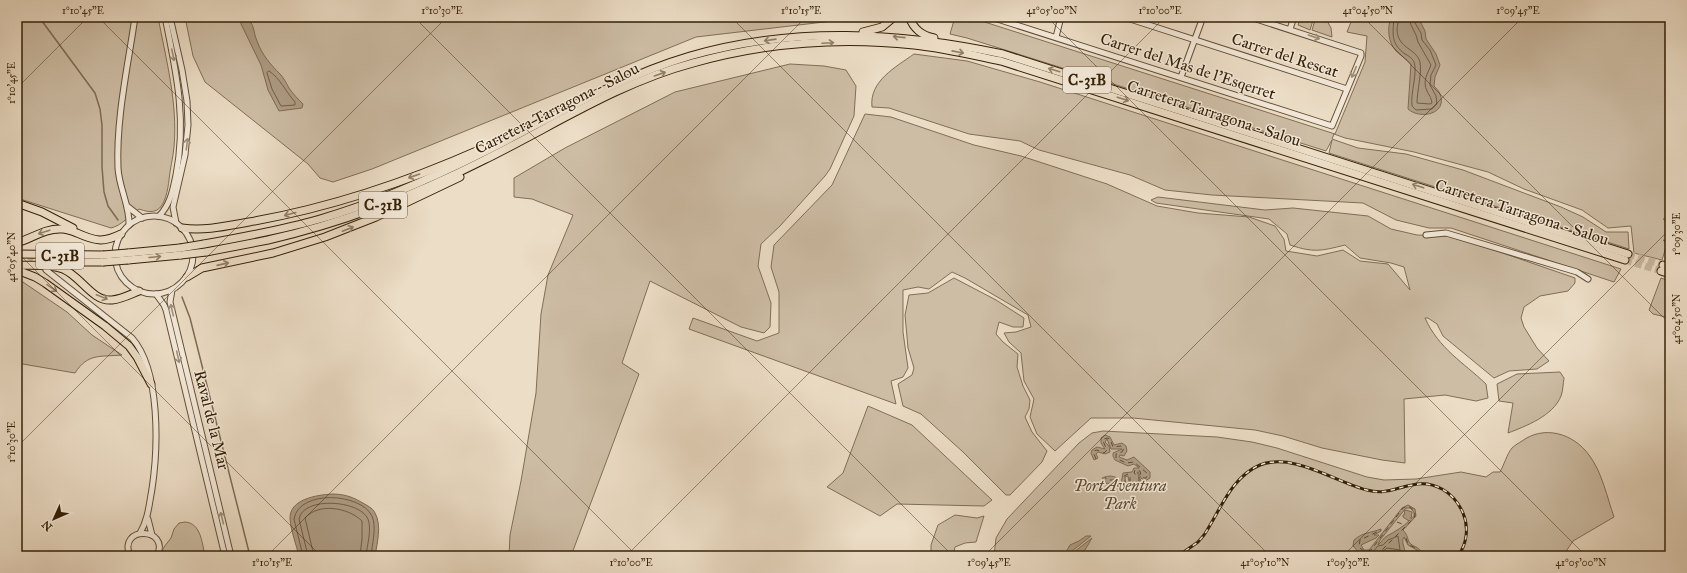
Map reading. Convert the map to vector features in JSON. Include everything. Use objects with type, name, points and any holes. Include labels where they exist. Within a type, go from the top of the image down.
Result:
[{"type":"highway","points":[[816,37],[829,33],[872,31],[886,25],[894,17]]},
{"type":"highway","points":[[908,17],[916,29],[924,35],[955,44]]},
{"type":"highway","name":"Carretera Tarragona - Salou","points":[[103,259],[180,251],[205,248],[268,240],[320,226],[373,209],[426,188],[484,160],[602,98],[655,75],[693,63],[746,51],[784,45],[848,42],[914,45],[954,51],[1001,61],[1627,257],[1003,54],[955,44],[888,36],[784,38],[745,43],[691,56],[652,69],[598,92],[474,157],[423,181],[371,202],[320,219],[205,248]]},
{"type":"highway","points":[[182,228],[202,230],[280,216],[356,196],[426,172],[540,122]]},
{"type":"highway","points":[[187,277],[202,268],[272,252],[325,237],[376,217],[486,163],[549,126]]},
{"type":"highway","points":[[17,203],[48,214],[90,239]]},
{"type":"highway","points":[[17,243],[41,233],[59,228],[70,230],[90,239],[101,241],[109,240],[121,234]]},
{"type":"highway","name":"C-31B","points":[[17,254],[103,259]]},
{"type":"highway","name":"C-31B","points":[[17,261],[103,259]]},
{"type":"highway","points":[[17,265],[63,269],[75,276],[94,294],[104,299],[113,300],[139,292]]},
{"type":"highway","points":[[1665,268],[1670,274]]},
{"type":"highway","points":[[17,270],[35,277],[45,283],[124,341],[138,357],[151,384]]},
{"type":"street","points":[[129,225],[127,206],[118,169],[120,125],[135,17]]},
{"type":"street","points":[[159,216],[169,200],[179,160],[182,119],[180,94],[165,17]]},
{"type":"street","points":[[170,17],[182,70],[187,101],[188,125],[185,155],[173,207],[176,223]]},
{"type":"street","name":"Carrer del Mas de l'Esqerret","points":[[991,17],[1332,126],[1347,89]]},
{"type":"street","points":[[1056,37],[1061,17]]},
{"type":"street","name":"Carrer del Rescat","points":[[1124,17],[1347,89]]},
{"type":"street","points":[[1181,77],[1204,17]]},
{"type":"street","points":[[1250,17],[1361,53],[1347,89]]},
{"type":"street","points":[[1290,29],[1294,17]]},
{"type":"street","points":[[127,206],[142,218]]},
{"type":"street","points":[[159,216],[176,223],[182,228],[191,241],[193,252],[192,263],[187,277],[180,285],[172,290],[156,294],[139,292],[124,280],[117,267],[116,248],[121,234],[129,225],[142,218],[159,216]]},
{"type":"street","points":[[1426,235],[1446,233],[1577,272],[1588,279]]},
{"type":"street","points":[[46,270],[132,338],[142,353],[151,384],[156,425],[156,463],[148,516],[140,533],[132,538],[129,543],[128,549],[130,556]]},
{"type":"street","name":"Raval de la Mar","points":[[172,290],[170,302],[231,556]]},
{"type":"street","name":"Raval de la Mar","points":[[156,294],[164,305],[169,323],[225,556]]},
{"type":"street","points":[[148,516],[152,535],[158,545],[156,556]]},
{"type":"street","points":[[140,533],[152,535]]},
{"type":"green space","points":[[17,17],[158,17],[173,98],[175,131],[174,151],[167,192],[160,208],[150,212],[139,209],[122,223],[111,228],[17,198]]},
{"type":"green space","points":[[185,17],[867,17],[696,37],[372,169],[333,182],[320,178],[308,164],[205,82],[193,56]]},
{"type":"green space","points":[[955,17],[969,17],[1335,134],[1365,62],[1367,36],[1347,32],[1353,17],[1670,17],[1670,217],[1663,219],[1668,223],[1670,221],[1670,242],[1663,240],[1667,244],[1662,260],[1634,253],[1631,226],[1608,228],[1582,210],[1524,189],[1488,172],[1414,152],[1345,138],[1334,134],[1332,139],[1358,148],[1406,154],[1463,170],[1561,207],[1583,217],[1606,232],[1628,232],[1629,249],[1329,153],[1332,140],[1326,151],[967,38],[950,34]]},
{"type":"green space","points":[[1301,17],[1314,17],[1310,30],[1298,25]]},
{"type":"green space","points":[[1316,17],[1325,17],[1331,28],[1332,37],[1312,30]]},
{"type":"green space","points":[[914,54],[967,61],[1040,82],[1621,269],[1614,282],[1451,228],[1429,228],[1396,220],[1363,203],[1212,195],[1165,190],[1130,175],[1039,150],[1020,141],[969,134],[889,108],[872,107],[872,98],[879,82],[892,70]]},
{"type":"green space","points":[[790,64],[824,66],[846,70],[856,86],[854,116],[830,169],[825,176],[780,226],[761,244],[758,266],[771,303],[770,327],[764,333],[741,327],[650,281],[622,363],[639,374],[571,556],[509,556],[510,535],[536,393],[541,314],[548,275],[573,215],[532,199],[514,197],[514,178],[565,148],[675,92]]},
{"type":"green space","points":[[865,114],[891,117],[974,145],[1021,156],[1107,184],[1157,206],[1198,213],[1249,217],[1275,226],[1284,239],[1286,251],[1317,256],[1343,250],[1360,261],[1388,264],[1410,290],[1404,267],[1391,263],[1360,258],[1345,245],[1323,250],[1305,249],[1290,245],[1287,234],[1269,219],[1156,203],[1151,200],[1158,197],[1265,210],[1293,208],[1368,216],[1391,229],[1417,235],[1450,236],[1494,250],[1575,278],[1575,283],[1568,291],[1540,296],[1524,307],[1521,318],[1524,327],[1537,348],[1549,361],[1537,369],[1509,371],[1494,378],[1443,336],[1437,324],[1428,318],[1425,318],[1444,347],[1486,384],[1488,398],[1476,401],[1445,395],[1404,399],[1405,463],[1322,448],[1283,436],[1255,430],[1133,418],[1091,418],[1055,451],[1037,434],[1030,417],[1034,399],[1024,381],[1021,353],[1009,342],[1004,333],[1016,332],[1031,327],[1028,315],[952,272],[929,289],[918,287],[903,290],[903,332],[908,368],[903,377],[891,381],[896,404],[689,329],[693,318],[757,341],[779,333],[779,292],[771,267],[774,245],[832,185]]},
{"type":"green space","points":[[17,278],[67,312],[92,335],[122,355],[95,357],[85,362],[75,373],[17,363]]},
{"type":"green space","points":[[954,278],[996,300],[1024,318],[1023,327],[1013,327],[999,322],[996,334],[1003,342],[1018,354],[1017,367],[1023,386],[1030,400],[1029,409],[1025,417],[1032,432],[1047,451],[1042,462],[1010,495],[1006,495],[963,452],[921,414],[903,406],[898,384],[912,375],[914,368],[908,348],[905,315],[909,295],[928,293]]},
{"type":"green space","points":[[1661,278],[1670,281],[1670,318],[1653,314],[1649,310]]},
{"type":"green space","points":[[1560,372],[1564,378],[1562,394],[1552,409],[1538,419],[1508,433],[1513,403],[1499,401],[1497,384],[1517,374]]},
{"type":"green space","points":[[868,406],[912,425],[992,500],[984,506],[897,504],[880,516],[827,487],[843,473]]},
{"type":"green space","name":"PortAventura Park","points":[[1103,431],[1217,437],[1252,442],[1277,448],[1367,477],[1384,480],[1416,479],[1461,472],[1486,477],[1493,472],[1500,472],[1510,450],[1522,441],[1540,433],[1558,434],[1575,441],[1594,462],[1604,485],[1614,517],[1573,541],[1563,556],[994,556],[996,538],[1007,519],[1079,443],[1092,433]]},
{"type":"green space","points":[[955,515],[977,518],[984,516],[976,542],[965,543],[955,547],[953,556],[931,556],[931,545],[938,525]]},
{"type":"green space","points":[[179,523],[190,523],[198,530],[202,540],[205,556],[160,556],[164,547],[171,538],[174,529]]},
{"type":"water","points":[[241,17],[245,17],[251,22],[261,51],[303,104],[302,108],[279,111],[268,90],[261,65],[241,24]]},
{"type":"water","points":[[1391,17],[1418,17],[1425,31],[1426,39],[1436,54],[1440,65],[1435,77],[1434,86],[1440,93],[1441,101],[1437,110],[1432,113],[1419,114],[1408,109],[1411,64],[1396,51],[1391,43],[1389,26]]},
{"type":"water","points":[[1105,435],[1110,437],[1114,445],[1122,443],[1126,446],[1127,451],[1124,456],[1120,455],[1119,457],[1127,460],[1134,457],[1150,472],[1150,478],[1145,481],[1137,472],[1141,481],[1139,488],[1130,488],[1128,476],[1125,477],[1126,487],[1121,490],[1114,486],[1113,482],[1107,484],[1102,478],[1113,476],[1117,478],[1121,484],[1123,473],[1132,472],[1134,468],[1139,468],[1134,464],[1128,466],[1115,460],[1113,453],[1122,449],[1111,449],[1107,439],[1105,442],[1109,446],[1110,452],[1105,454],[1098,452],[1096,454],[1098,458],[1094,460],[1091,453],[1092,450],[1097,447],[1105,449],[1101,443],[1101,438]]},
{"type":"water","points":[[332,494],[354,498],[374,511],[379,529],[375,556],[299,556],[292,533],[290,519],[291,512],[294,507],[305,499]]},
{"type":"water","points":[[1408,505],[1415,509],[1416,516],[1403,530],[1409,542],[1420,550],[1421,556],[1417,556],[1417,550],[1408,545],[1404,537],[1404,555],[1389,552],[1383,556],[1362,556],[1353,546],[1354,540],[1364,534],[1381,529],[1381,531],[1374,535],[1379,535],[1376,538],[1361,545],[1364,550],[1369,550],[1402,508]],"holes":[[[1406,508],[1410,508],[1414,513],[1411,519],[1412,512],[1406,510],[1404,511],[1405,514],[1403,517],[1409,521],[1386,537],[1378,545],[1380,540]]]},
{"type":"water","points":[[1086,536],[1091,536],[1072,551],[1074,552],[1092,538],[1085,550],[1077,556],[1069,555],[1067,550],[1070,545]]},
{"type":"waterway","points":[[39,17],[95,93],[100,109],[102,125],[102,167],[104,192],[108,206],[118,220]]},
{"type":"waterway","points":[[182,297],[190,318],[250,556]]},
{"type":"ferry route","points":[[1096,459],[1094,451],[1097,450],[1104,453],[1107,450],[1103,441],[1107,438],[1110,439],[1113,447],[1121,446],[1124,448],[1122,452],[1116,454],[1116,458],[1126,463],[1134,462],[1148,474],[1146,478],[1144,478],[1141,476],[1140,471],[1135,470],[1134,473],[1139,478],[1139,483],[1135,486],[1130,484],[1130,477],[1128,474],[1124,476],[1125,484],[1121,487],[1118,486],[1114,480],[1107,480],[1105,477]]},
{"type":"ferry route","points":[[1376,556],[1414,518],[1414,510],[1408,506],[1403,508],[1371,550],[1365,552],[1361,549],[1359,546],[1360,540],[1381,530]]},
{"type":"ferry route","points":[[1397,522],[1402,524]]},
{"type":"ferry route","points":[[1406,538],[1408,544],[1417,549],[1418,556]]},
{"type":"tunnel","points":[[17,248],[40,266]]},
{"type":"tunnel","points":[[1628,254],[1663,265]]},
{"type":"tunnel","points":[[1625,260],[1661,271]]},
{"type":"railway","points":[[1178,556],[1198,542],[1204,535],[1227,496],[1241,478],[1250,470],[1260,465],[1273,462],[1286,462],[1300,465],[1355,486],[1379,492],[1420,484],[1428,484],[1442,489],[1454,499],[1465,518],[1465,541],[1458,556]]}]
